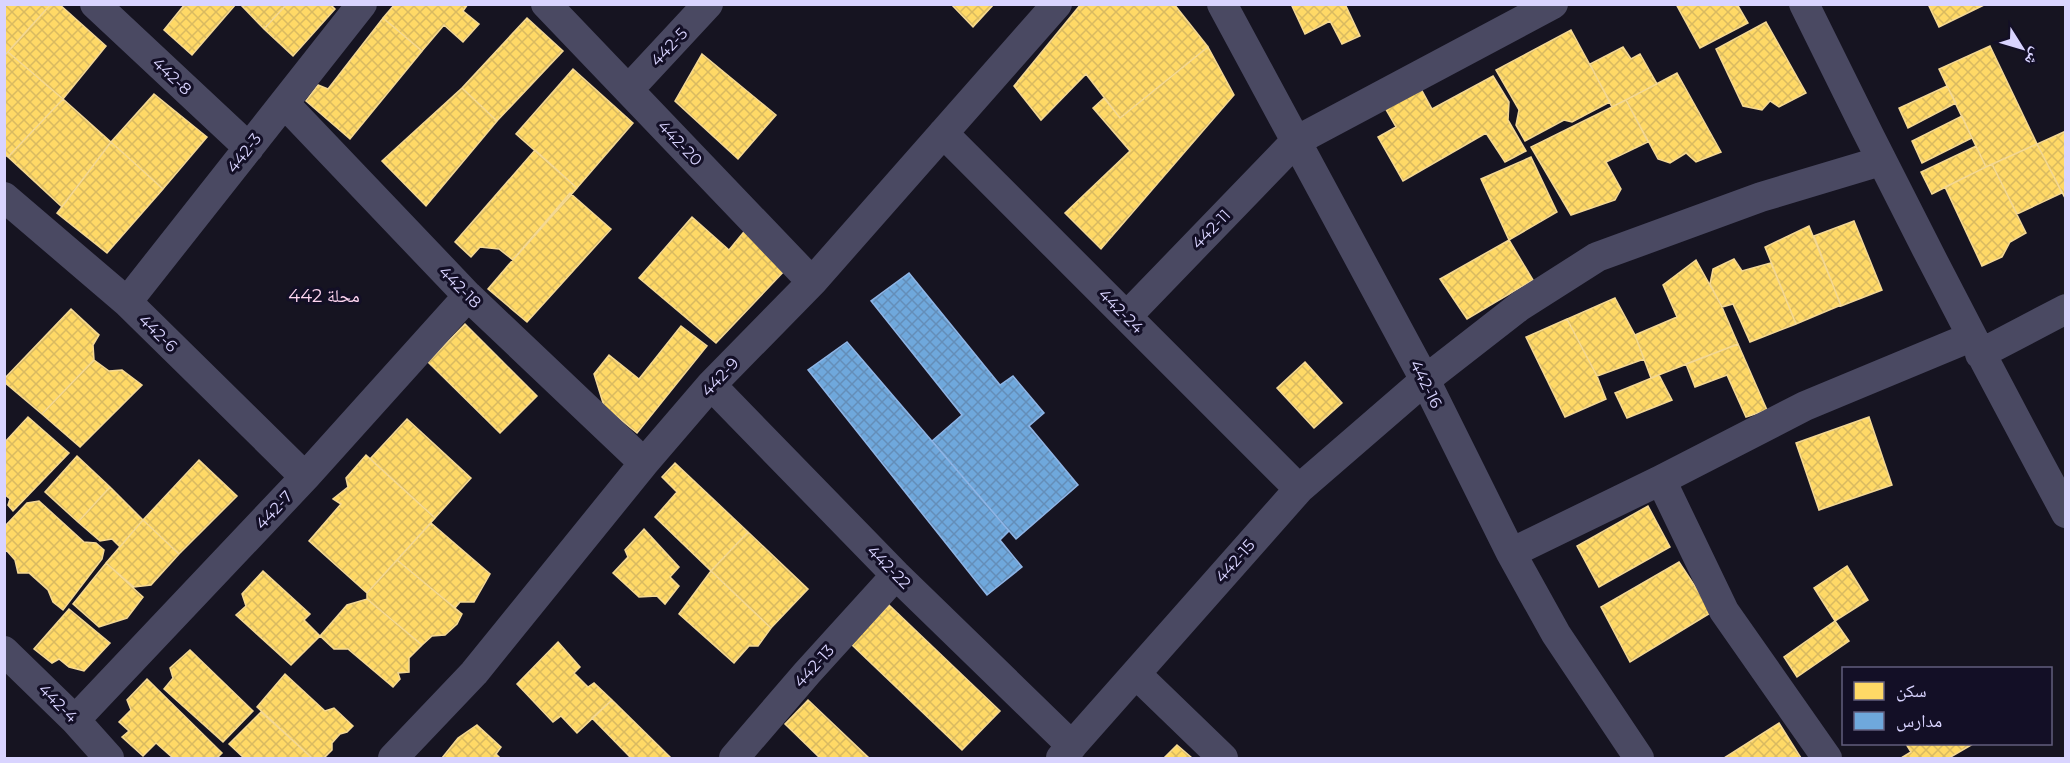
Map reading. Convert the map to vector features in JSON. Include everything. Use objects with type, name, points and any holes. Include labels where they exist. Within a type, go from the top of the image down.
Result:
[{"type":"street","name":"442-8","points":[[95,4],[249,148]]},
{"type":"street","name":"442-3","points":[[127,302],[362,4]]},
{"type":"street","name":"442-20","points":[[546,4],[812,282]]},
{"type":"street","name":"442-5","points":[[629,89],[708,4]]},
{"type":"street","name":"442-9","points":[[393,759],[474,673],[711,385],[812,282],[1057,4]]},
{"type":"street","name":"442-16","points":[[1222,4],[1425,380],[1511,553],[1556,634],[1639,759]]},
{"type":"street","name":"442-11","points":[[1127,316],[1296,141],[1553,4]]},
{"type":"street","points":[[1804,4],[1881,161],[2066,513]]},
{"type":"street","name":"442-18","points":[[284,103],[468,296],[644,464]]},
{"type":"street","name":"442-24","points":[[943,133],[1299,489]]},
{"type":"street","name":"442-15","points":[[1066,752],[1299,489],[1425,380],[1520,306],[1598,257],[1761,197],[1881,161]]},
{"type":"street","name":"442-6","points":[[4,197],[127,302],[305,477]]},
{"type":"street","name":"442-7","points":[[75,720],[305,477],[468,296]]},
{"type":"street","points":[[1511,553],[1661,480],[1804,406],[1976,345],[2066,309]]},
{"type":"street","name":"442-22","points":[[711,385],[1066,752]]},
{"type":"street","points":[[1661,480],[1724,610],[1827,759]]},
{"type":"street","name":"442-13","points":[[734,759],[807,673],[896,575]]},
{"type":"street","name":"442-4","points":[[4,651],[75,720],[109,759]]},
{"type":"street","points":[[1136,674],[1223,759]]},
{"type":"building: سكن","points":[[4,4],[51,4],[4,56]]},
{"type":"building: سكن","points":[[51,4],[59,4],[106,46],[63,99],[8,52]]},
{"type":"building: سكن","points":[[185,4],[236,4],[192,55],[164,30]]},
{"type":"building: سكن","points":[[240,4],[287,4],[264,29]]},
{"type":"building: سكن","points":[[287,4],[330,4],[335,9],[293,56],[264,29]]},
{"type":"building: سكن","points":[[395,4],[468,4],[463,11],[479,24],[463,42],[444,25],[422,51],[383,18]]},
{"type":"building: سكن","points":[[951,4],[994,4],[973,27]]},
{"type":"building: سكن","points":[[1081,4],[1174,4],[1208,47],[1120,118],[1086,74],[1041,120],[1014,86]]},
{"type":"building: سكن","points":[[1291,4],[1345,4],[1360,36],[1342,44],[1330,21],[1305,34]]},
{"type":"building: سكن","points":[[1676,4],[1737,4],[1748,23],[1700,48]]},
{"type":"building: سكن","points":[[1928,4],[1986,4],[1939,27]]},
{"type":"building: سكن","points":[[383,18],[422,51],[350,139],[306,101],[318,85],[328,89]]},
{"type":"building: سكن","points":[[527,18],[563,51],[497,121],[462,88]]},
{"type":"building: سكن","points":[[1766,22],[1806,93],[1779,107],[1770,101],[1762,110],[1743,106],[1716,49]]},
{"type":"building: سكن","points":[[1571,30],[1610,102],[1572,122],[1564,120],[1525,141],[1516,125],[1519,110],[1496,70]]},
{"type":"building: سكن","points":[[1990,46],[2037,144],[1986,167],[1939,69]]},
{"type":"building: سكن","points":[[1208,47],[1234,95],[1101,249],[1065,213],[1130,151],[1093,108],[1104,98],[1120,118]]},
{"type":"building: سكن","points":[[1623,47],[1631,59],[1640,54],[1657,84],[1612,107],[1590,64]]},
{"type":"building: سكن","points":[[8,52],[63,99],[8,157],[4,154],[4,56]]},
{"type":"building: سكن","points":[[702,54],[776,115],[738,159],[675,101]]},
{"type":"building: سكن","points":[[573,69],[633,123],[577,188],[516,134]]},
{"type":"building: سكن","points":[[1677,73],[1721,152],[1696,162],[1686,153],[1670,163],[1658,159],[1626,100]]},
{"type":"building: سكن","points":[[1493,76],[1509,102],[1508,120],[1526,151],[1505,162],[1486,133],[1403,181],[1378,137],[1396,127],[1384,106],[1421,89],[1432,109]]},
{"type":"building: سكن","points":[[1947,86],[1956,103],[1908,128],[1899,108]]},
{"type":"building: سكن","points":[[462,88],[497,121],[426,206],[382,161]]},
{"type":"building: سكن","points":[[154,94],[207,137],[163,189],[111,142]]},
{"type":"building: سكن","points":[[63,99],[111,142],[62,207],[8,157]]},
{"type":"building: سكن","points":[[1626,100],[1648,142],[1606,162],[1621,189],[1615,200],[1571,215],[1531,147]]},
{"type":"building: سكن","points":[[1962,116],[1972,138],[1922,163],[1912,141]]},
{"type":"building: سكن","points":[[2066,131],[2066,200],[2037,144]]},
{"type":"building: سكن","points":[[111,142],[163,189],[107,253],[57,213]]},
{"type":"building: سكن","points":[[2037,144],[2062,193],[2017,214],[1992,164]]},
{"type":"building: سكن","points":[[1976,146],[1986,167],[1932,194],[1921,172]]},
{"type":"building: سكن","points":[[535,150],[577,188],[513,260],[499,249],[480,247],[471,257],[455,242]]},
{"type":"building: سكن","points":[[1531,157],[1557,212],[1509,240],[1481,179]]},
{"type":"building: سكن","points":[[1992,164],[2026,233],[2010,242],[2002,257],[1982,266],[1945,187]]},
{"type":"building: سكن","points":[[570,193],[611,229],[527,322],[488,289]]},
{"type":"building: سكن","points":[[692,217],[729,250],[747,228],[787,268],[716,343],[639,278]]},
{"type":"building: سكن","points":[[1854,221],[1882,290],[1841,306],[1814,236]]},
{"type":"building: سكن","points":[[1809,226],[1841,305],[1796,324],[1765,247]]},
{"type":"building: سكن","points":[[1509,240],[1533,280],[1467,319],[1440,279]]},
{"type":"building: سكن","points":[[1734,259],[1742,271],[1771,263],[1796,324],[1750,342],[1733,304],[1722,307],[1710,284],[1713,269]]},
{"type":"building: سكن","points":[[1696,260],[1722,307],[1738,344],[1651,378],[1635,335],[1677,317],[1663,285]]},
{"type":"building: سكن","points":[[1615,298],[1635,335],[1644,359],[1597,376],[1567,319]]},
{"type":"building: سكن","points":[[71,309],[99,335],[93,345],[94,360],[42,414],[4,382],[4,379]]},
{"type":"building: سكن","points":[[1567,319],[1597,376],[1606,399],[1565,417],[1526,337]]},
{"type":"building: سكن","points":[[465,324],[537,396],[500,433],[428,362]]},
{"type":"building: سكن","points":[[681,326],[707,346],[637,433],[604,406],[594,374],[609,355],[639,379]]},
{"type":"building: سكن","points":[[1738,344],[1767,410],[1746,417],[1727,375],[1695,387],[1686,364]]},
{"type":"building: سكن","points":[[94,360],[109,371],[122,370],[142,385],[80,447],[42,414]]},
{"type":"building: سكن","points":[[1305,362],[1342,403],[1314,428],[1277,388]]},
{"type":"building: سكن","points":[[1659,375],[1672,400],[1627,418],[1615,393]]},
{"type":"building: سكن","points":[[28,417],[69,453],[13,511],[8,505],[10,499],[4,494],[4,443]]},
{"type":"building: سكن","points":[[1869,417],[1892,485],[1819,510],[1796,443]]},
{"type":"building: سكن","points":[[407,419],[471,478],[435,518],[370,459]]},
{"type":"building: سكن","points":[[366,455],[435,518],[367,593],[309,541],[341,504],[333,499],[348,487],[346,478]]},
{"type":"building: سكن","points":[[77,456],[110,487],[78,522],[45,492]]},
{"type":"building: سكن","points":[[199,460],[237,496],[179,554],[143,520]]},
{"type":"building: سكن","points":[[675,463],[748,532],[711,571],[655,517],[677,492],[662,477]]},
{"type":"building: سكن","points":[[110,487],[143,520],[120,547],[112,539],[100,541],[78,522]]},
{"type":"building: سكن","points":[[39,501],[84,542],[96,543],[104,550],[102,559],[63,610],[53,602],[48,590],[29,573],[18,573],[15,560],[7,551],[4,552],[4,527],[27,503]]},
{"type":"building: سكن","points":[[1648,506],[1670,547],[1599,587],[1577,546]]},
{"type":"building: سكن","points":[[143,520],[179,554],[151,585],[134,587],[106,563]]},
{"type":"building: سكن","points":[[431,523],[490,574],[474,602],[460,602],[455,608],[397,560]]},
{"type":"building: سكن","points":[[644,529],[679,567],[670,577],[679,586],[665,604],[657,596],[639,597],[613,573],[628,557],[625,550]]},
{"type":"building: سكن","points":[[748,532],[808,589],[771,628],[711,571]]},
{"type":"building: سكن","points":[[397,560],[462,614],[457,624],[445,635],[432,636],[422,645],[367,599],[367,593]]},
{"type":"building: سكن","points":[[1679,562],[1712,612],[1630,662],[1601,607]]},
{"type":"building: سكن","points":[[106,563],[143,597],[127,618],[99,627],[73,604]]},
{"type":"building: سكن","points":[[1847,566],[1868,600],[1835,621],[1814,588]]},
{"type":"building: سكن","points":[[263,571],[310,614],[304,620],[320,636],[291,665],[236,615],[246,606],[242,594]]},
{"type":"building: سكن","points":[[711,571],[771,628],[758,646],[749,646],[734,663],[679,614]]},
{"type":"building: سكن","points":[[367,599],[422,645],[409,658],[409,672],[398,673],[400,679],[393,687],[348,649],[334,649],[320,636],[347,605]]},
{"type":"building: سكن","points":[[889,605],[1000,711],[962,750],[851,644]]},
{"type":"building: سكن","points":[[69,609],[110,643],[84,671],[69,667],[59,659],[52,663],[34,649]]},
{"type":"building: سكن","points":[[1835,621],[1849,641],[1797,677],[1784,657]]},
{"type":"building: سكن","points":[[558,642],[580,667],[574,673],[588,687],[594,683],[612,700],[577,733],[561,716],[553,722],[517,684]]},
{"type":"building: سكن","points":[[190,650],[253,711],[223,742],[164,689],[173,678],[170,668]]},
{"type":"building: سكن","points":[[285,674],[325,711],[334,708],[353,726],[347,732],[340,734],[332,743],[332,750],[324,758],[312,758],[257,707]]},
{"type":"building: سكن","points":[[147,679],[222,753],[217,758],[173,758],[156,743],[143,756],[122,737],[129,731],[119,722],[131,710],[127,700]]},
{"type":"building: سكن","points":[[612,700],[671,758],[631,758],[592,718]]},
{"type":"building: سكن","points":[[808,700],[869,758],[820,758],[785,724]]},
{"type":"building: سكن","points":[[261,712],[312,758],[244,758],[229,744]]},
{"type":"building: سكن","points":[[1779,723],[1801,758],[1724,758]]},
{"type":"building: سكن","points":[[477,725],[501,747],[496,754],[500,758],[442,758],[458,738]]},
{"type":"building: سكن","points":[[1177,745],[1192,758],[1164,758]]},
{"type":"building: سكن","points":[[1907,745],[1971,745],[1949,758],[1901,758],[1911,752]]},
{"type":"building: مدارس","points":[[909,273],[1000,385],[1013,376],[1044,413],[1029,426],[1078,485],[1016,539],[932,441],[962,415],[871,301]]},
{"type":"building: مدارس","points":[[847,342],[1009,531],[1000,540],[1022,567],[987,595],[808,370]]},
{"type":"district","name":"محلة 442","points":[[324,296]]}]
